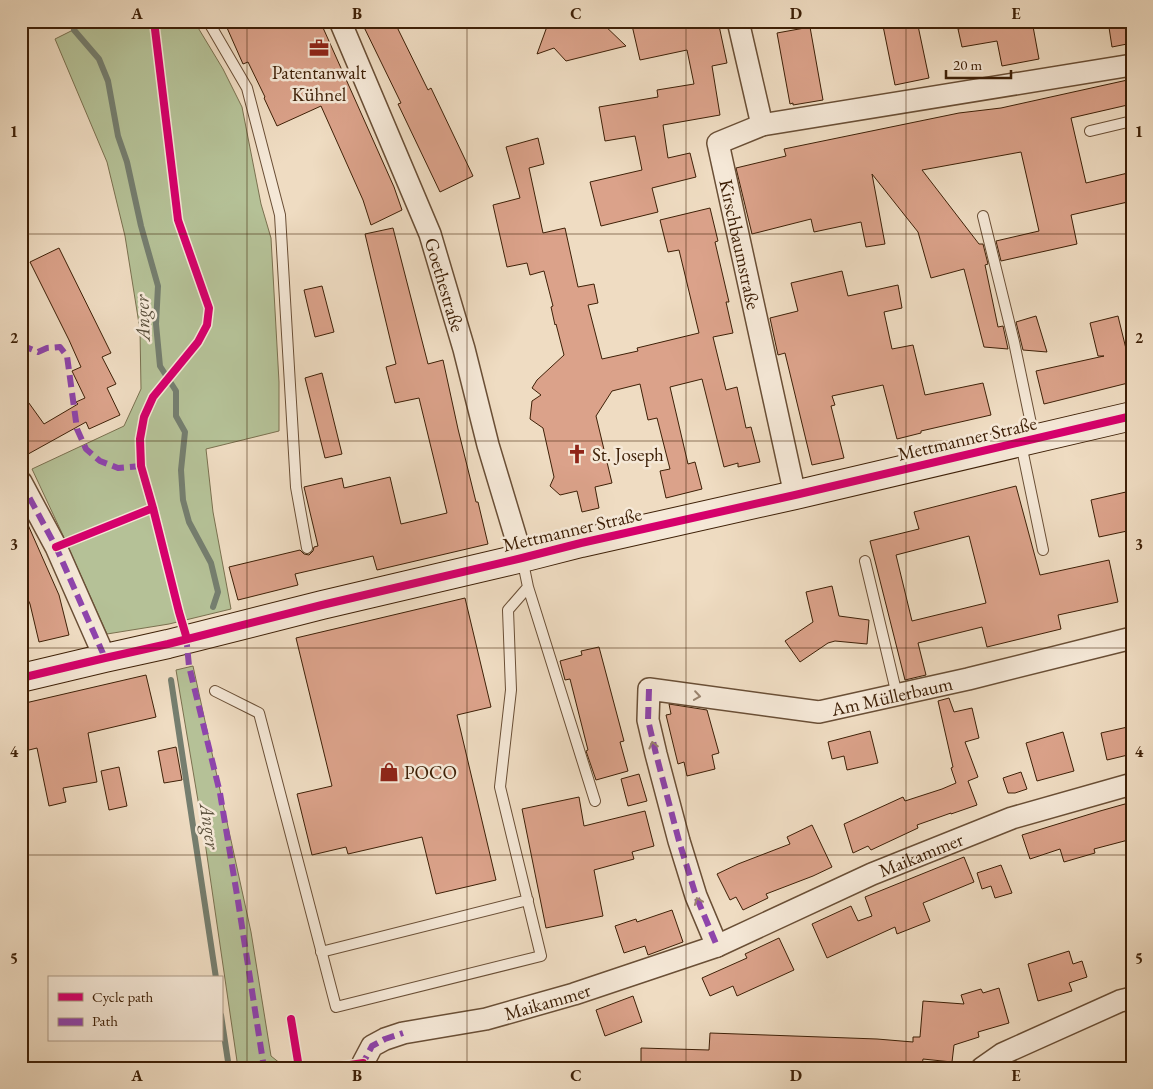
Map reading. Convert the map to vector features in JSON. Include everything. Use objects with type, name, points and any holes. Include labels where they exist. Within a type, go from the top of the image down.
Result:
[{"type":"main road","name":"Mettmanner Straße","points":[[21,678],[581,543],[1132,416]]},
{"type":"street","name":"Goethestraße","points":[[340,21],[430,234],[464,349],[488,445],[522,558]]},
{"type":"street","points":[[738,21],[762,126],[1132,65]]},
{"type":"street","name":"Kirschbaumstraße","points":[[762,126],[718,143],[795,495]]},
{"type":"street","points":[[21,482],[56,547],[104,658]]},
{"type":"street","name":"Am Müllerbaum","points":[[717,946],[696,896],[679,841],[648,720],[649,689],[819,712],[968,679],[1132,638]]},
{"type":"street","name":"Maikammer","points":[[364,1068],[363,1063],[372,1046],[385,1039],[403,1033],[486,1019],[574,994],[717,946],[872,874],[1012,818],[1132,784]]},
{"type":"street","points":[[982,1068],[1002,1054],[1120,1001],[1132,998]]},
{"type":"lane","points":[[208,21],[247,88],[280,215],[296,487],[307,548]]},
{"type":"lane","points":[[1090,130],[1132,121]]},
{"type":"lane","points":[[983,216],[1014,342],[1043,550]]},
{"type":"lane","name":"Mettmanner Straße","points":[[522,558],[528,587],[594,801]]},
{"type":"lane","points":[[866,561],[897,695]]},
{"type":"lane","points":[[215,692],[259,713],[336,1007],[541,956],[500,787],[511,690],[508,610],[528,587]]},
{"type":"lane","points":[[321,952],[528,900]]},
{"type":"green space","points":[[91,21],[194,21],[223,69],[242,107],[261,204],[271,238],[279,382],[279,431],[206,449],[213,512],[231,609],[169,624],[107,634],[32,469],[124,426],[141,389],[140,330],[125,236],[107,162],[55,39]]},
{"type":"green space","points":[[193,666],[251,932],[271,1056],[286,1068],[238,1068],[205,842],[176,670]]},
{"type":"building","points":[[224,21],[320,21],[394,187],[402,210],[371,225],[363,200],[321,106],[277,126],[248,62],[243,64]]},
{"type":"building","points":[[361,21],[394,21],[428,90],[431,88],[473,176],[440,192],[398,104],[401,103]]},
{"type":"building","points":[[549,21],[556,21],[560,26],[577,21],[600,21],[626,46],[566,61],[554,48],[537,54]]},
{"type":"building","points":[[631,21],[718,21],[727,63],[712,66],[720,115],[663,125],[668,158],[690,153],[696,177],[652,188],[658,212],[601,226],[590,182],[642,170],[635,136],[605,141],[599,107],[658,97],[657,90],[694,84],[687,50],[640,60]]},
{"type":"building","points":[[882,21],[917,21],[929,78],[895,85]]},
{"type":"building","points":[[996,21],[1032,21],[1039,59],[1002,66],[997,41],[962,47],[958,29]]},
{"type":"building","points":[[1108,21],[1132,21],[1132,43],[1112,47]]},
{"type":"building","points":[[810,27],[823,100],[793,105],[793,103],[790,104],[777,33]]},
{"type":"building","points":[[1132,79],[1132,104],[1071,118],[1086,183],[1132,172],[1132,201],[1071,215],[1077,244],[1001,261],[996,241],[1039,231],[1021,152],[922,170],[979,244],[983,244],[988,264],[985,265],[998,327],[1003,326],[1008,349],[984,347],[964,269],[931,278],[918,232],[872,174],[885,244],[866,247],[861,222],[814,232],[811,219],[752,234],[736,168],[786,156],[784,149],[959,113],[1001,108]]},
{"type":"building","points":[[538,138],[544,164],[529,168],[543,233],[565,228],[578,287],[594,284],[598,303],[588,305],[602,359],[638,351],[637,348],[699,333],[679,250],[668,252],[660,220],[710,208],[718,241],[715,242],[729,302],[726,302],[733,333],[713,337],[726,390],[737,387],[746,428],[751,427],[760,462],[738,467],[738,463],[724,467],[702,379],[670,387],[688,464],[695,462],[702,489],[666,498],[660,471],[670,469],[657,418],[648,420],[640,384],[612,391],[596,416],[612,483],[595,487],[599,508],[582,512],[577,491],[560,495],[550,486],[554,477],[543,428],[530,419],[532,401],[541,395],[532,388],[537,380],[564,355],[555,325],[551,307],[553,306],[544,271],[530,275],[527,263],[507,267],[493,205],[520,198],[506,147]]},
{"type":"building","points":[[393,228],[428,364],[443,360],[458,429],[488,544],[377,570],[373,556],[295,574],[298,585],[238,600],[229,567],[300,550],[304,554],[309,555],[314,547],[318,546],[304,487],[342,478],[344,488],[390,477],[401,524],[447,513],[419,398],[395,403],[386,367],[396,364],[365,234]]},
{"type":"building","points":[[59,248],[111,353],[102,357],[116,384],[107,388],[120,415],[89,429],[86,422],[21,458],[21,392],[44,424],[85,398],[72,371],[81,367],[30,262]]},
{"type":"building","points":[[842,271],[848,296],[898,285],[902,308],[884,312],[892,349],[913,345],[925,395],[983,383],[991,415],[921,431],[921,433],[897,439],[883,385],[832,396],[835,405],[831,406],[844,458],[812,465],[785,353],[778,355],[770,318],[798,311],[791,283]]},
{"type":"building","points":[[322,286],[334,332],[315,337],[304,290]]},
{"type":"building","points":[[1036,316],[1047,352],[1023,350],[1016,322]]},
{"type":"building","points":[[1118,316],[1128,357],[1132,356],[1132,382],[1044,404],[1036,371],[1104,356],[1098,356],[1090,323]]},
{"type":"building","points":[[322,373],[342,454],[325,458],[305,378]]},
{"type":"building","points":[[1016,486],[1040,575],[1109,560],[1118,602],[1058,615],[1061,629],[987,647],[982,627],[918,643],[926,675],[905,680],[870,541],[919,529],[914,512]],"holes":[[[969,536],[986,603],[912,621],[896,555]]]},
{"type":"building","points":[[1126,492],[1132,517],[1132,530],[1099,537],[1091,500]]},
{"type":"building","points":[[21,509],[59,595],[69,635],[39,642],[30,604],[21,584]]},
{"type":"building","points":[[832,586],[839,616],[869,620],[867,644],[835,641],[828,643],[800,662],[785,641],[813,622],[806,592]]},
{"type":"building","points":[[465,598],[491,707],[457,715],[496,880],[436,894],[422,837],[348,854],[346,847],[312,855],[297,794],[332,786],[296,638]]},
{"type":"building","points":[[599,647],[624,741],[620,742],[628,771],[596,780],[586,751],[588,750],[570,679],[565,680],[560,661],[582,655],[581,651]]},
{"type":"building","points":[[146,675],[156,717],[88,733],[97,782],[63,788],[66,802],[49,806],[37,748],[21,752],[21,704]]},
{"type":"building","points":[[949,698],[954,712],[972,708],[979,738],[965,742],[978,777],[968,781],[977,805],[917,825],[918,828],[871,850],[868,846],[853,853],[844,824],[903,797],[905,801],[956,783],[951,768],[953,767],[938,701]]},
{"type":"building","points":[[669,704],[707,710],[719,753],[712,755],[715,769],[687,776],[684,762],[678,764],[666,715],[671,714]]},
{"type":"building","points":[[1132,726],[1132,754],[1107,760],[1101,733]]},
{"type":"building","points":[[870,731],[878,763],[847,770],[844,756],[832,759],[828,742]]},
{"type":"building","points":[[1063,732],[1074,771],[1037,781],[1026,743]]},
{"type":"building","points":[[176,747],[182,780],[164,783],[158,751]]},
{"type":"building","points":[[119,767],[127,806],[109,810],[101,771]]},
{"type":"building","points":[[1021,772],[1027,789],[1008,793],[1003,778]]},
{"type":"building","points":[[639,774],[647,801],[628,806],[621,779]]},
{"type":"building","points":[[579,797],[584,826],[645,811],[654,846],[632,852],[634,859],[594,870],[603,916],[546,928],[522,809]]},
{"type":"building","points":[[1132,802],[1132,839],[1094,849],[1095,853],[1064,862],[1060,849],[1030,859],[1022,835]]},
{"type":"building","points":[[812,825],[832,867],[766,894],[768,898],[743,910],[736,897],[730,900],[717,874],[790,844],[787,837]]},
{"type":"building","points":[[964,857],[974,882],[923,903],[930,921],[897,934],[895,927],[827,958],[812,924],[851,906],[858,921],[872,916],[865,897]]},
{"type":"building","points":[[1001,865],[1012,893],[995,898],[991,886],[982,889],[977,873]]},
{"type":"building","points":[[672,910],[683,942],[648,955],[645,946],[624,953],[615,926],[636,919],[637,922]]},
{"type":"building","points":[[779,938],[794,970],[737,996],[733,986],[710,996],[702,978],[747,958],[745,954]]},
{"type":"building","points":[[1069,951],[1073,964],[1082,961],[1087,977],[1069,983],[1072,991],[1038,1001],[1028,964]]},
{"type":"building","points":[[999,988],[1009,1023],[978,1032],[979,1037],[954,1045],[952,1062],[923,1059],[922,1065],[911,1064],[910,1068],[641,1068],[641,1048],[709,1050],[710,1033],[913,1042],[913,1037],[920,1037],[923,1001],[964,1004],[961,995],[981,989],[983,993]]},
{"type":"building","points":[[633,996],[642,1022],[605,1036],[596,1010]]},
{"type":"waterway","name":"Anger","points":[[74,30],[99,59],[108,81],[118,136],[127,162],[141,226],[158,286],[156,324],[160,366],[176,391],[176,416],[185,432],[181,470],[183,500],[189,522],[211,563],[218,592],[213,607]]},
{"type":"waterway","name":"Anger","points":[[171,680],[216,976]]},
{"type":"waterway","name":"Anger","points":[[222,1022],[229,1068]]},
{"type":"marked path","points":[[21,345],[38,352],[47,348],[60,347],[67,356],[77,429],[86,449],[100,461],[118,468],[141,466]]},
{"type":"marked path","points":[[21,482],[56,547],[105,658]]},
{"type":"marked path","points":[[186,635],[189,666],[220,793],[264,1068]]},
{"type":"marked path","points":[[649,689],[648,720],[679,841],[696,896],[717,946]]},
{"type":"marked path","points":[[364,1067],[363,1063],[372,1046],[403,1033]]},
{"type":"marked path","points":[[288,1068],[303,1068]]},
{"type":"cycle path","points":[[154,21],[178,220],[209,308],[207,325],[198,342],[153,397],[144,417],[140,439],[141,466],[187,639]]},
{"type":"cycle path","points":[[21,678],[581,543],[1132,416]]},
{"type":"cycle path","points":[[56,547],[153,508]]},
{"type":"cycle path","points":[[291,1019],[299,1068],[337,1067],[363,1063]]},
{"type":"place","name":"Patentanwalt Kühnel","points":[[319,48]]},
{"type":"place","name":"St. Joseph","points":[[577,454]]},
{"type":"place","name":"POCO","points":[[389,772]]}]
